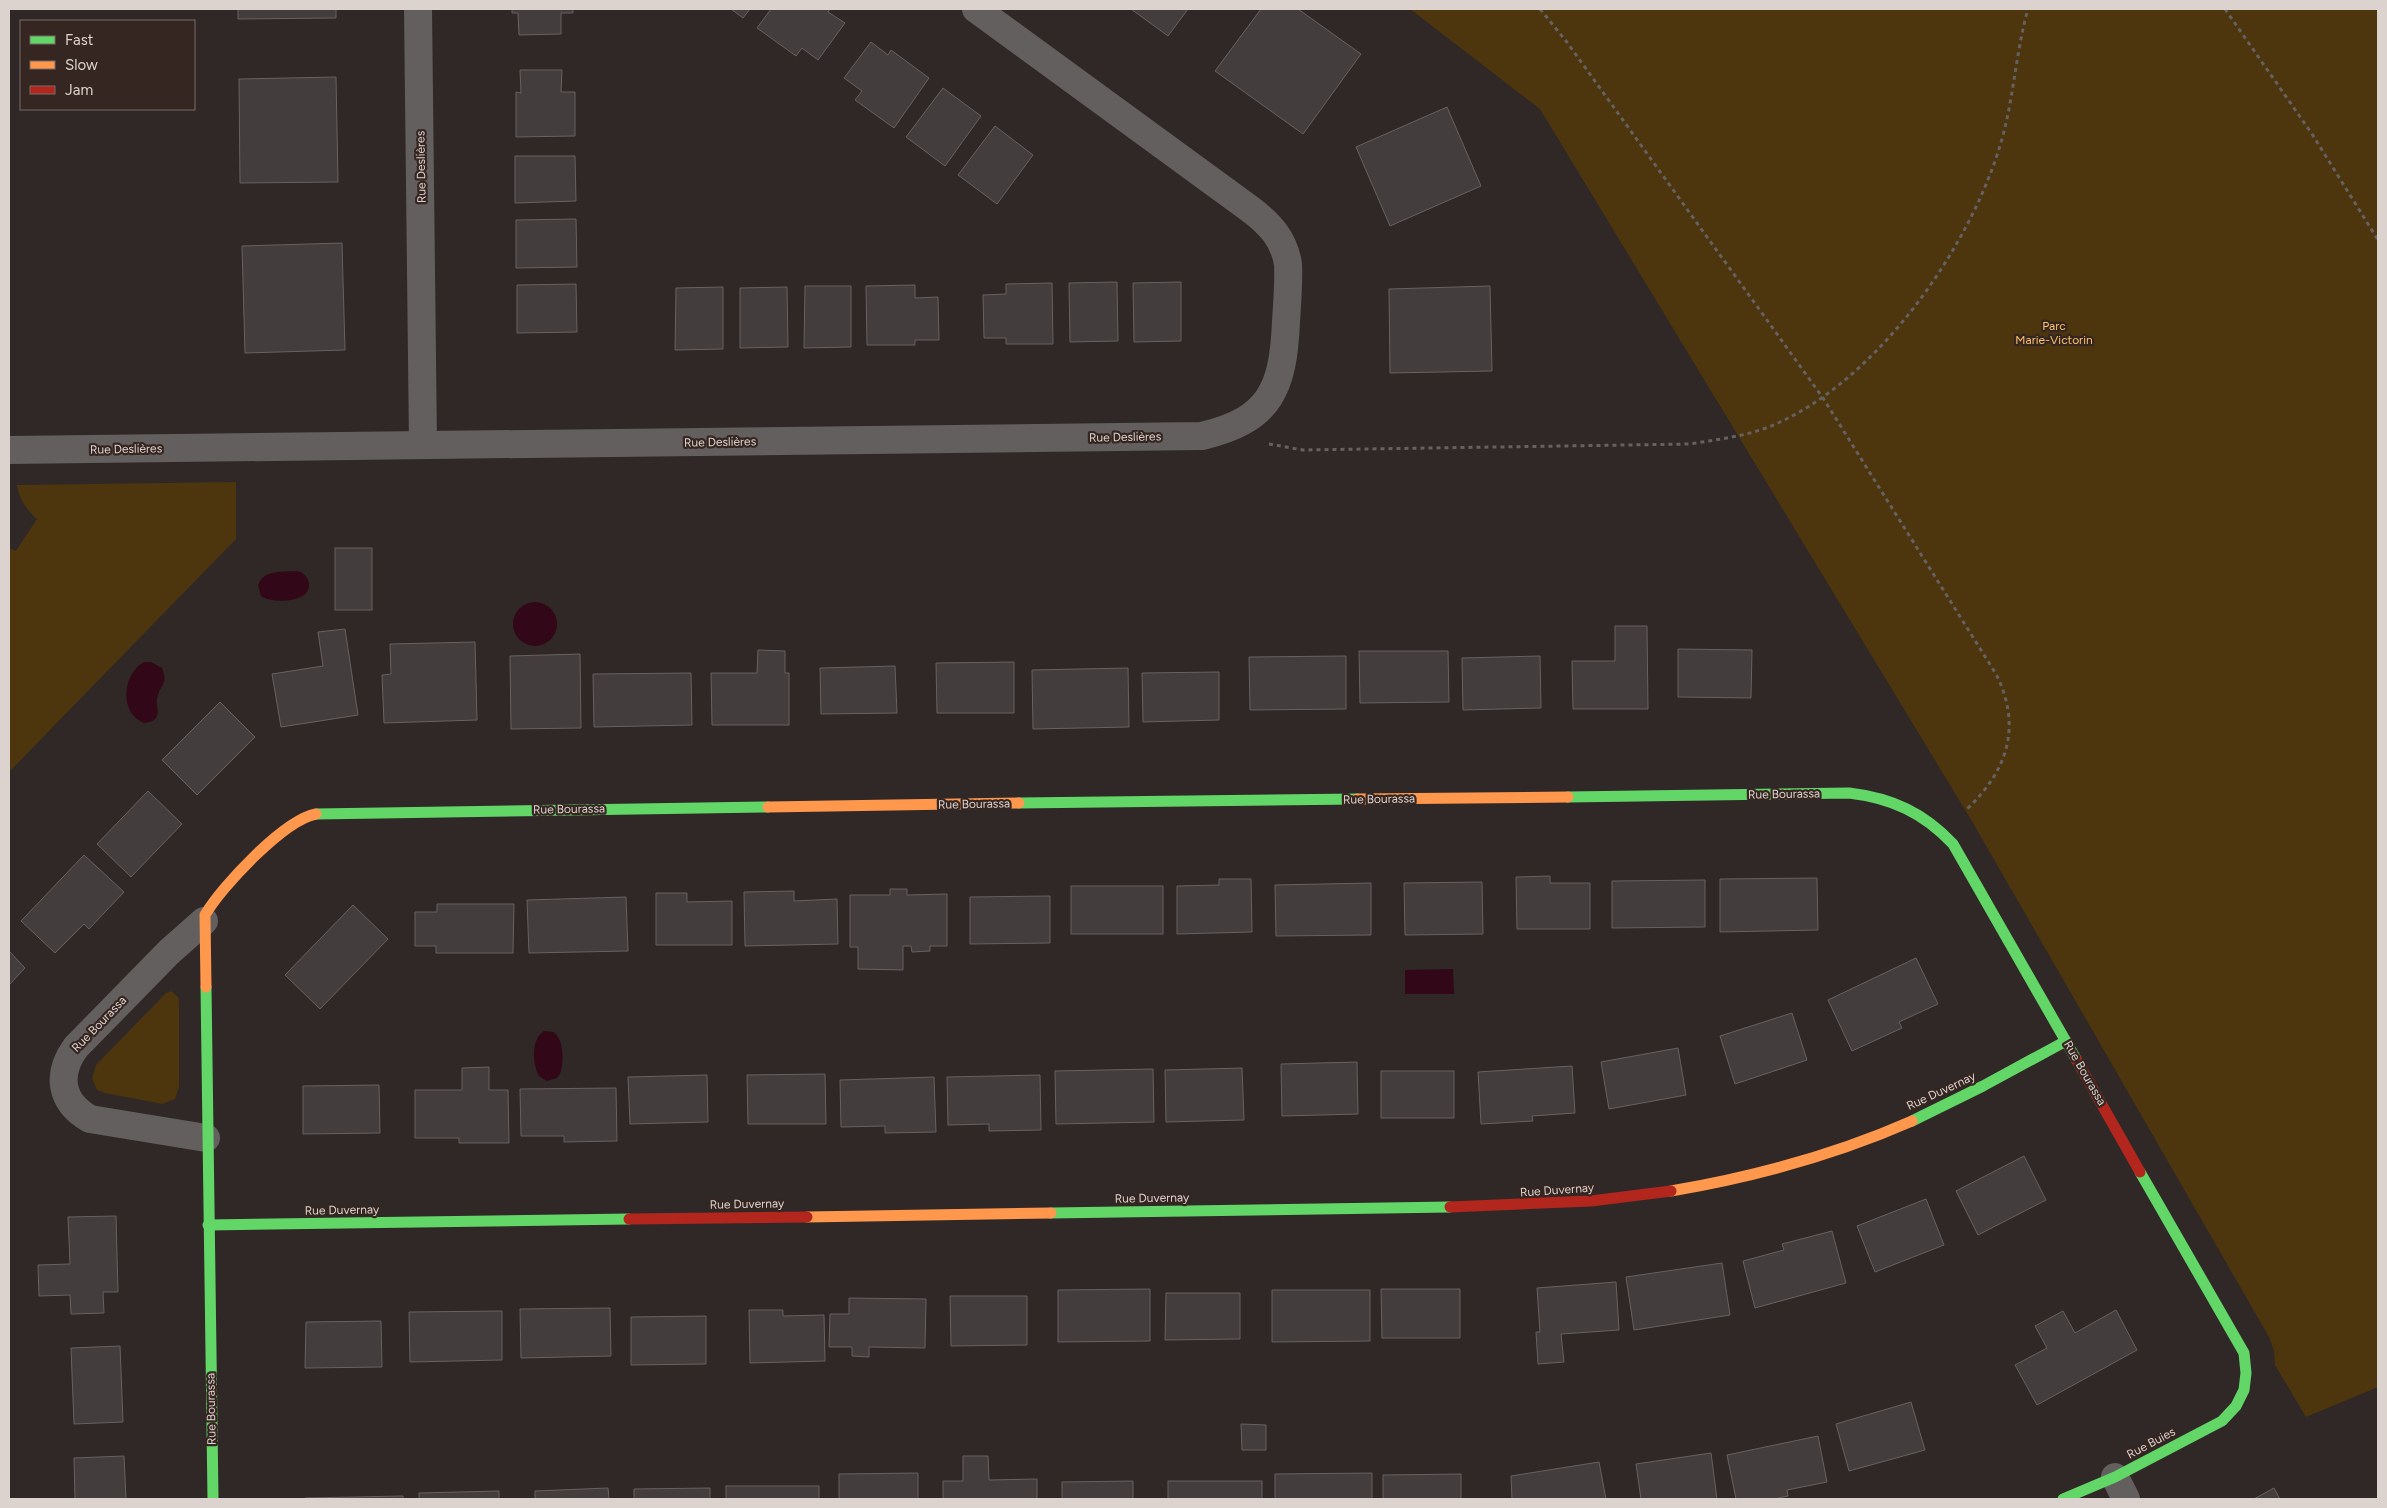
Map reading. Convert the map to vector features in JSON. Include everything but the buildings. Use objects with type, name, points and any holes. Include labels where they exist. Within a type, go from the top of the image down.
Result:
[{"type":"street","name":"Rue Deslières","points":[[418,9],[423,445]]},
{"type":"street","name":"Rue Deslières","points":[[9,450],[1202,436],[1223,431],[1256,412],[1273,392],[1283,368],[1285,354],[1288,264],[1286,253],[1276,233],[1250,209],[976,9]]},
{"type":"street","name":"Rue Bourassa","points":[[213,1499],[204,921],[207,909],[282,831],[302,818],[332,812],[1866,794],[1900,802],[1929,819],[1953,844],[2240,1345],[2244,1353],[2246,1371],[2242,1397]]},
{"type":"street","name":"Rue Bourassa","points":[[204,921],[169,952],[76,1047],[66,1063],[63,1082],[69,1100],[81,1114],[90,1120],[206,1138]]},
{"type":"street","name":"Rue Duvernay","points":[[208,1225],[1493,1207],[1597,1201],[1684,1189],[1728,1180],[1813,1157],[1855,1143],[1897,1127],[1977,1090],[2066,1041]]},
{"type":"street","name":"Rue Buies","points":[[2063,1499],[2121,1488],[2222,1421],[2235,1408],[2242,1397]]},
{"type":"path","points":[[1540,9],[1566,41],[1823,398],[1969,629],[2002,687],[2010,723],[2004,759],[1990,784],[1962,814]]},
{"type":"path","points":[[1266,443],[1303,450],[1690,444],[1752,434],[1801,412],[1823,398],[1880,346],[1924,294],[1957,242],[1984,187],[2002,138],[2028,9]]},
{"type":"path","points":[[2226,9],[2307,126],[2378,240]]},
{"type":"green space","name":"Parc Marie-Victorin","points":[[1410,9],[2378,9],[2378,1387],[2306,1417],[2275,1365],[2274,1351],[2269,1337],[1973,823],[1540,109]]},
{"type":"green space","points":[[236,482],[236,539],[9,772],[9,548],[16,551],[37,519],[24,503],[17,485]]},
{"type":"green space","points":[[171,991],[178,997],[179,1002],[179,1087],[175,1099],[162,1104],[97,1090],[92,1078],[96,1065],[166,993]]},
{"type":"shaded area","points":[[297,571],[307,577],[309,588],[304,595],[282,601],[270,600],[261,596],[258,585],[265,576],[274,572]]},
{"type":"shaded area","points":[[539,602],[551,608],[556,615],[556,633],[551,640],[544,645],[531,646],[523,643],[516,636],[513,620],[516,612],[523,605]]},
{"type":"shaded area","points":[[144,662],[151,662],[162,668],[164,683],[157,699],[157,716],[155,719],[144,723],[130,711],[126,693],[131,675]]},
{"type":"shaded area","points":[[1453,969],[1454,994],[1405,994],[1405,970]]},
{"type":"shaded area","points":[[544,1031],[554,1032],[560,1040],[562,1052],[560,1074],[557,1078],[547,1081],[539,1076],[534,1059],[537,1040]]},
{"type":"traffic: fast","points":[[1568,797],[1849,793],[1865,795],[1906,809],[1931,824],[1953,844],[2076,1059]]},
{"type":"traffic: fast","points":[[1019,803],[1357,799]]},
{"type":"traffic: fast","points":[[316,814],[768,807]]},
{"type":"traffic: fast","points":[[206,987],[213,1499]]},
{"type":"traffic: fast","points":[[1912,1121],[1983,1086],[2066,1041]]},
{"type":"traffic: fast","points":[[2063,1499],[2115,1477],[2222,1421],[2236,1406],[2244,1390],[2246,1373],[2244,1353],[2140,1172]]},
{"type":"traffic: fast","points":[[1051,1213],[1450,1207]]},
{"type":"traffic: fast","points":[[208,1225],[629,1219]]},
{"type":"traffic: slow","points":[[1357,799],[1568,797]]},
{"type":"traffic: slow","points":[[768,807],[1019,803]]},
{"type":"traffic: slow","points":[[206,987],[205,915],[239,872],[271,841],[288,828],[316,814]]},
{"type":"traffic: slow","points":[[1671,1191],[1793,1164],[1853,1144],[1912,1121]]},
{"type":"traffic: slow","points":[[807,1217],[1051,1213]]},
{"type":"traffic: jam","points":[[2076,1059],[2140,1172]]},
{"type":"traffic: jam","points":[[1450,1207],[1591,1201],[1671,1191]]},
{"type":"traffic: jam","points":[[629,1219],[807,1217]]}]
